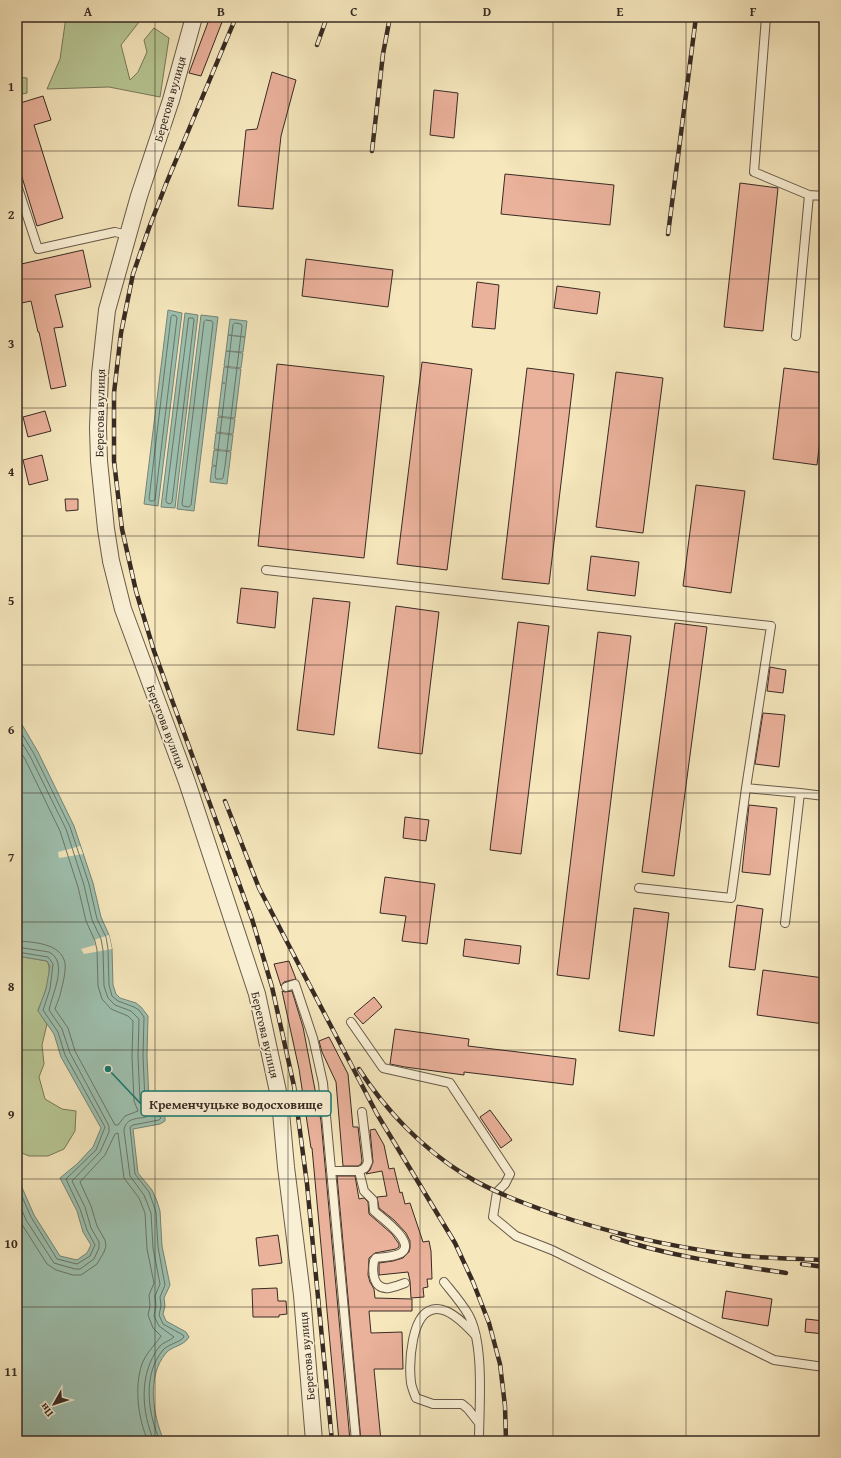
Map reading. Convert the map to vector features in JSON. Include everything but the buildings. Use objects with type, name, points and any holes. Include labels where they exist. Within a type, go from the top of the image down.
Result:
[{"type":"street","name":"Берегова вулиця","points":[[194,17],[171,100],[139,196],[107,310],[100,374],[98,428],[99,461],[111,561],[123,609],[187,782],[257,994],[280,1101],[286,1167],[302,1295],[314,1441]]},
{"type":"lane","points":[[766,17],[754,172],[809,195],[824,196]]},
{"type":"lane","points":[[17,184],[38,249],[115,232],[128,235]]},
{"type":"lane","points":[[796,336],[809,195]]},
{"type":"lane","points":[[266,570],[771,626],[731,898],[639,888]]},
{"type":"lane","points":[[746,788],[824,796]]},
{"type":"lane","points":[[785,923],[800,793]]},
{"type":"lane","points":[[286,987],[295,984],[313,1038],[323,1083],[356,1441]]},
{"type":"lane","points":[[351,1022],[383,1068],[450,1082],[510,1174],[505,1184],[497,1192],[494,1217],[516,1236],[552,1250],[774,1360],[824,1367]]},
{"type":"lane","points":[[331,1171],[359,1171],[365,1168],[368,1162],[362,1112]]},
{"type":"lane","points":[[359,1171],[364,1191],[373,1200],[374,1211],[401,1235],[405,1245],[404,1250],[400,1253],[376,1258],[374,1261],[374,1277],[376,1282],[381,1287],[405,1283]]},
{"type":"lane","points":[[444,1282],[468,1314],[476,1336],[479,1360],[479,1441]]},
{"type":"lane","points":[[476,1336],[462,1321],[450,1313],[437,1308],[427,1311],[419,1319],[413,1340],[410,1364],[412,1385],[416,1398],[433,1404],[462,1404],[479,1423]]},
{"type":"green space","points":[[66,17],[143,17],[121,45],[130,80],[138,72],[147,52],[144,40],[154,28],[169,38],[160,97],[109,87],[47,89],[60,59]]},
{"type":"green space","points":[[17,77],[27,78],[27,93],[17,95]]},
{"type":"green space","points":[[17,956],[47,961],[49,966],[49,979],[38,1010],[47,1024],[42,1045],[44,1064],[39,1077],[45,1099],[62,1109],[76,1111],[75,1131],[64,1149],[48,1156],[29,1156],[17,1151]]},
{"type":"water","points":[[168,310],[182,313],[158,506],[144,504]]},
{"type":"water","points":[[185,313],[198,315],[175,508],[161,507]]},
{"type":"water","points":[[201,315],[218,317],[194,511],[177,509]]},
{"type":"water","points":[[230,319],[247,321],[245,337],[228,335]]},
{"type":"water","points":[[228,335],[245,337],[243,352],[226,351]]},
{"type":"water","points":[[226,351],[243,353],[241,368],[224,366]]},
{"type":"water","points":[[224,367],[241,369],[235,418],[218,416]]},
{"type":"water","points":[[218,417],[235,419],[233,434],[216,432]]},
{"type":"water","points":[[216,433],[233,435],[231,451],[214,449]]},
{"type":"water","points":[[214,450],[231,452],[227,484],[210,482],[212,466],[216,466],[212,465]]},
{"type":"water","points":[[17,716],[38,752],[74,826],[93,883],[101,917],[109,935],[112,949],[113,985],[116,994],[120,998],[136,1003],[148,1016],[147,1056],[149,1100],[155,1109],[164,1115],[165,1121],[160,1124],[133,1129],[138,1173],[152,1190],[160,1211],[162,1246],[170,1285],[164,1298],[165,1306],[163,1314],[166,1321],[186,1332],[189,1337],[187,1340],[166,1353],[156,1373],[153,1396],[157,1420],[164,1441],[17,1441],[17,1176],[34,1215],[60,1256],[77,1260],[87,1253],[91,1245],[83,1232],[77,1211],[60,1178],[77,1164],[93,1147],[101,1128],[61,1057],[54,1034],[38,1011],[46,989],[50,966],[47,961],[17,956]]},
{"type":"pier","points":[[80,846],[83,854],[59,858],[58,852]]},
{"type":"pier","points":[[109,935],[112,949],[84,954],[81,949],[95,945],[94,940]]},
{"type":"railway","points":[[236,17],[166,184],[133,274],[121,333],[114,393],[114,461],[122,529],[136,591],[154,651],[252,919],[272,987],[294,1086],[307,1184],[332,1441]]},
{"type":"railway","points":[[317,45],[327,17]]},
{"type":"railway","points":[[372,151],[383,54],[390,17]]},
{"type":"railway","points":[[668,234],[696,17]]},
{"type":"railway","points":[[225,801],[259,888],[377,1114],[455,1243],[473,1282],[489,1323],[500,1364],[505,1406],[506,1441]]},
{"type":"railway","points":[[359,1069],[381,1100],[420,1141],[449,1165],[486,1187],[508,1197],[575,1221],[661,1243],[739,1256],[824,1260]]},
{"type":"railway","points":[[612,1237],[633,1244],[676,1254],[720,1263],[786,1273]]},
{"type":"railway","points":[[802,1264],[824,1267]]},
{"type":"place","name":"Кременчуцьке водосховище","points":[[108,1069]]}]
